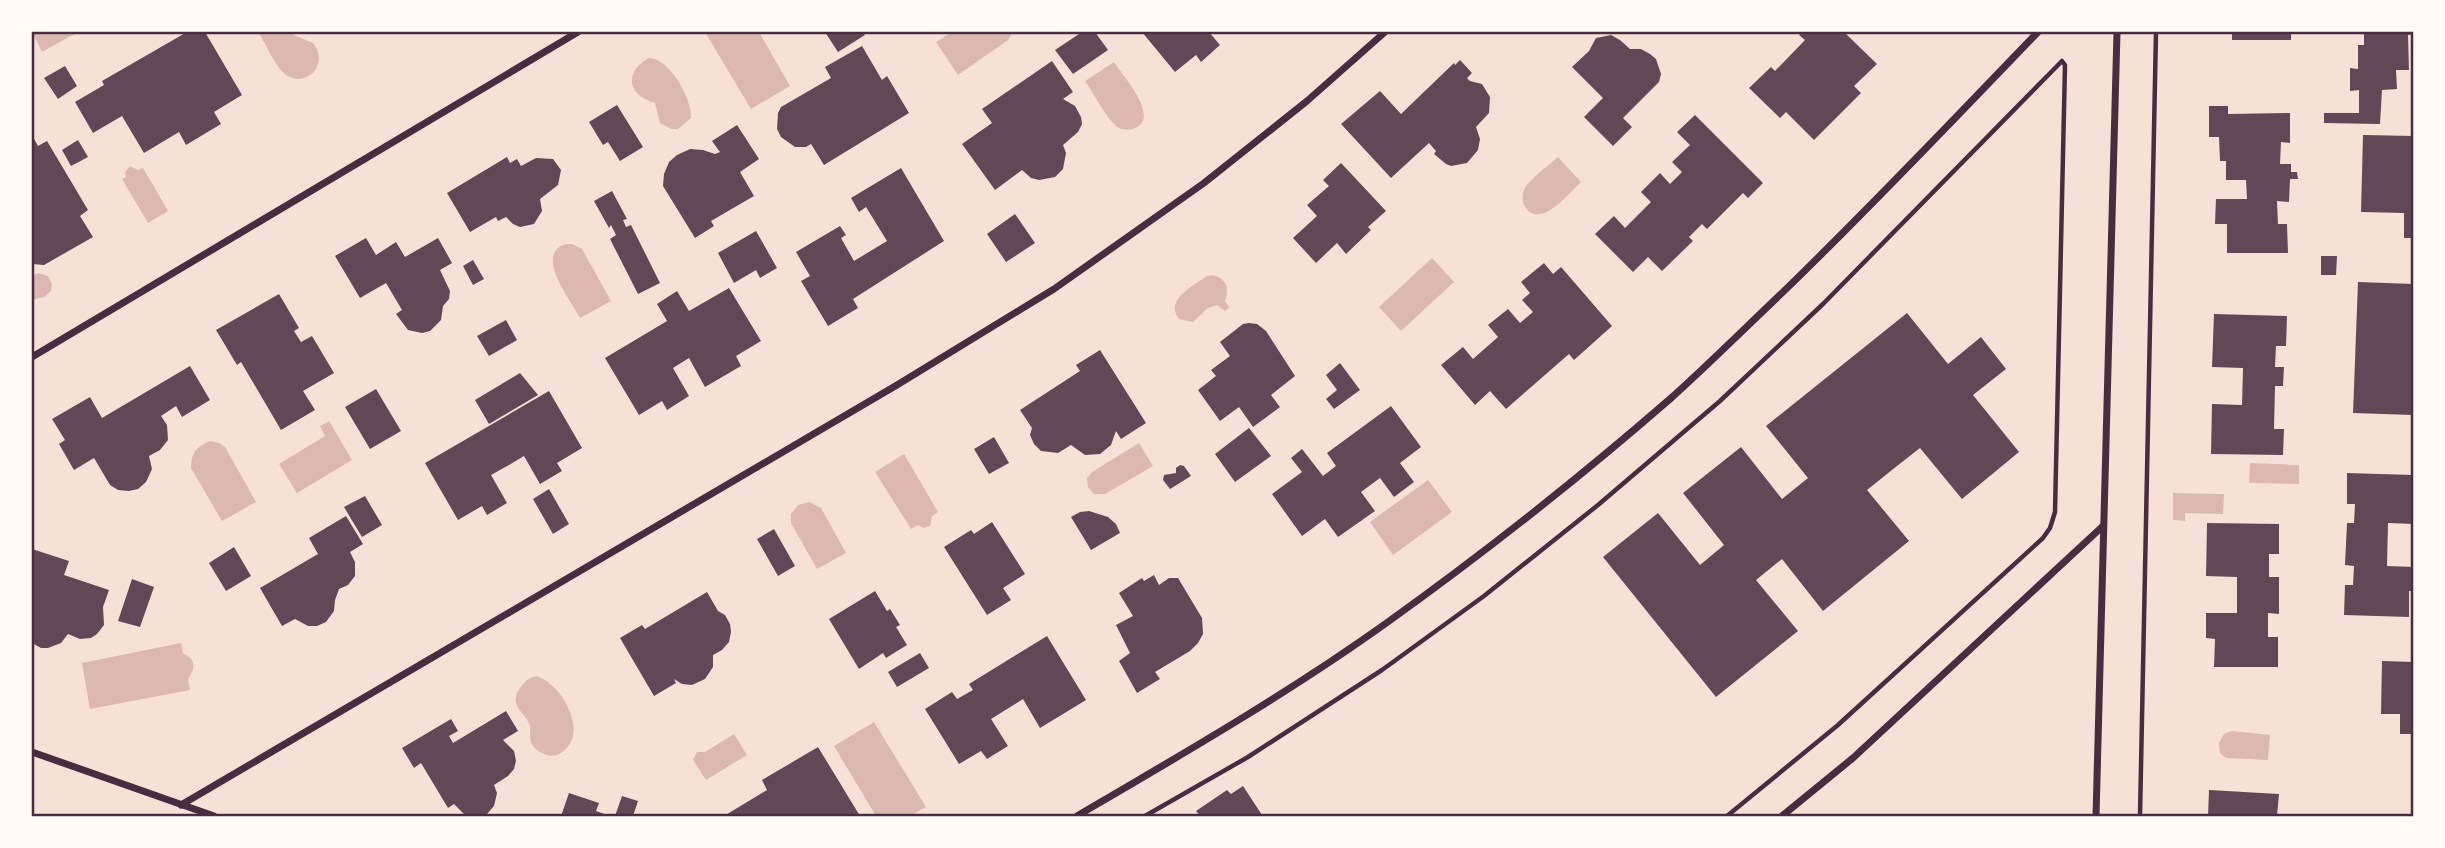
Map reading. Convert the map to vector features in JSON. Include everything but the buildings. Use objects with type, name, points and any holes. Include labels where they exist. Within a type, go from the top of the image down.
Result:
[{"type":"street","points":[[32,357],[578,32]]},
{"type":"street","points":[[181,805],[897,385],[1054,289],[1204,183],[1307,101],[1385,32]]},
{"type":"street","points":[[1077,817],[1245,715],[1383,625],[1481,554],[1671,398],[1747,327],[1872,205],[2038,32]]},
{"type":"street","points":[[2096,817],[2102,526],[2118,32]]},
{"type":"street","points":[[1782,817],[1853,758],[2102,526]]},
{"type":"street","points":[[32,752],[214,817]]},
{"type":"path","points":[[2140,817],[2156,32]]},
{"type":"path","points":[[1145,817],[1248,757],[1382,670],[1484,596],[1598,505],[1720,401],[1823,304],[2055,66],[2064,62],[2054,512],[2050,528],[2043,538],[1838,725],[1727,817]]},
{"type":"shaded area","points":[[32,32],[78,32],[42,52]]},
{"type":"shaded area","points":[[258,32],[287,32],[313,43],[318,52],[317,68],[305,78],[290,77],[278,67]]},
{"type":"shaded area","points":[[705,32],[759,32],[790,86],[751,109]]},
{"type":"shaded area","points":[[952,32],[1013,32],[1008,40],[958,75],[936,42]]},
{"type":"shaded area","points":[[649,58],[657,60],[671,72],[688,100],[691,118],[678,129],[671,129],[660,123],[655,103],[641,96],[632,85],[636,69]]},
{"type":"shaded area","points":[[1114,62],[1143,108],[1144,117],[1141,124],[1132,129],[1116,126],[1085,81]]},
{"type":"shaded area","points":[[1558,157],[1581,182],[1554,208],[1538,214],[1530,212],[1523,203],[1527,184]]},
{"type":"shaded area","points":[[130,166],[138,170],[143,168],[168,211],[148,223],[122,179],[126,177],[125,172]]},
{"type":"shaded area","points":[[566,244],[582,249],[611,301],[580,318],[557,278],[554,267],[553,257],[557,249]]},
{"type":"shaded area","points":[[1432,258],[1454,282],[1401,331],[1379,307]]},
{"type":"shaded area","points":[[38,273],[48,276],[52,284],[51,291],[44,297],[32,300],[32,276]]},
{"type":"shaded area","points":[[1213,275],[1226,285],[1225,301],[1229,307],[1225,311],[1217,305],[1208,308],[1193,322],[1179,319],[1175,306],[1182,294],[1207,276]]},
{"type":"shaded area","points":[[329,421],[352,460],[297,493],[279,464],[325,436],[320,426]]},
{"type":"shaded area","points":[[210,441],[225,447],[256,502],[222,521],[191,468],[195,451]]},
{"type":"shaded area","points":[[1139,443],[1153,466],[1105,494],[1094,494],[1088,487],[1087,478],[1092,472]]},
{"type":"shaded area","points":[[904,454],[938,512],[932,516],[930,526],[923,528],[918,525],[911,529],[875,472]]},
{"type":"shaded area","points":[[2250,463],[2299,465],[2299,484],[2249,483]]},
{"type":"shaded area","points":[[1428,480],[1452,512],[1393,555],[1370,522]]},
{"type":"shaded area","points":[[2173,493],[2224,494],[2223,514],[2185,513],[2185,521],[2173,520]]},
{"type":"shaded area","points":[[809,502],[821,508],[846,553],[817,569],[791,523],[791,514],[798,505]]},
{"type":"shaded area","points":[[181,643],[183,653],[193,664],[188,679],[190,690],[90,709],[82,663]]},
{"type":"shaded area","points":[[537,676],[547,681],[564,700],[573,724],[573,736],[568,746],[559,754],[551,756],[543,754],[533,746],[528,721],[516,704],[520,688],[527,680]]},
{"type":"shaded area","points":[[874,722],[926,807],[910,816],[876,816],[834,746]]},
{"type":"shaded area","points":[[2232,731],[2270,735],[2268,760],[2226,758],[2220,753],[2219,743],[2224,734]]},
{"type":"shaded area","points":[[734,734],[747,755],[706,780],[693,760],[697,752],[705,752]]}]
